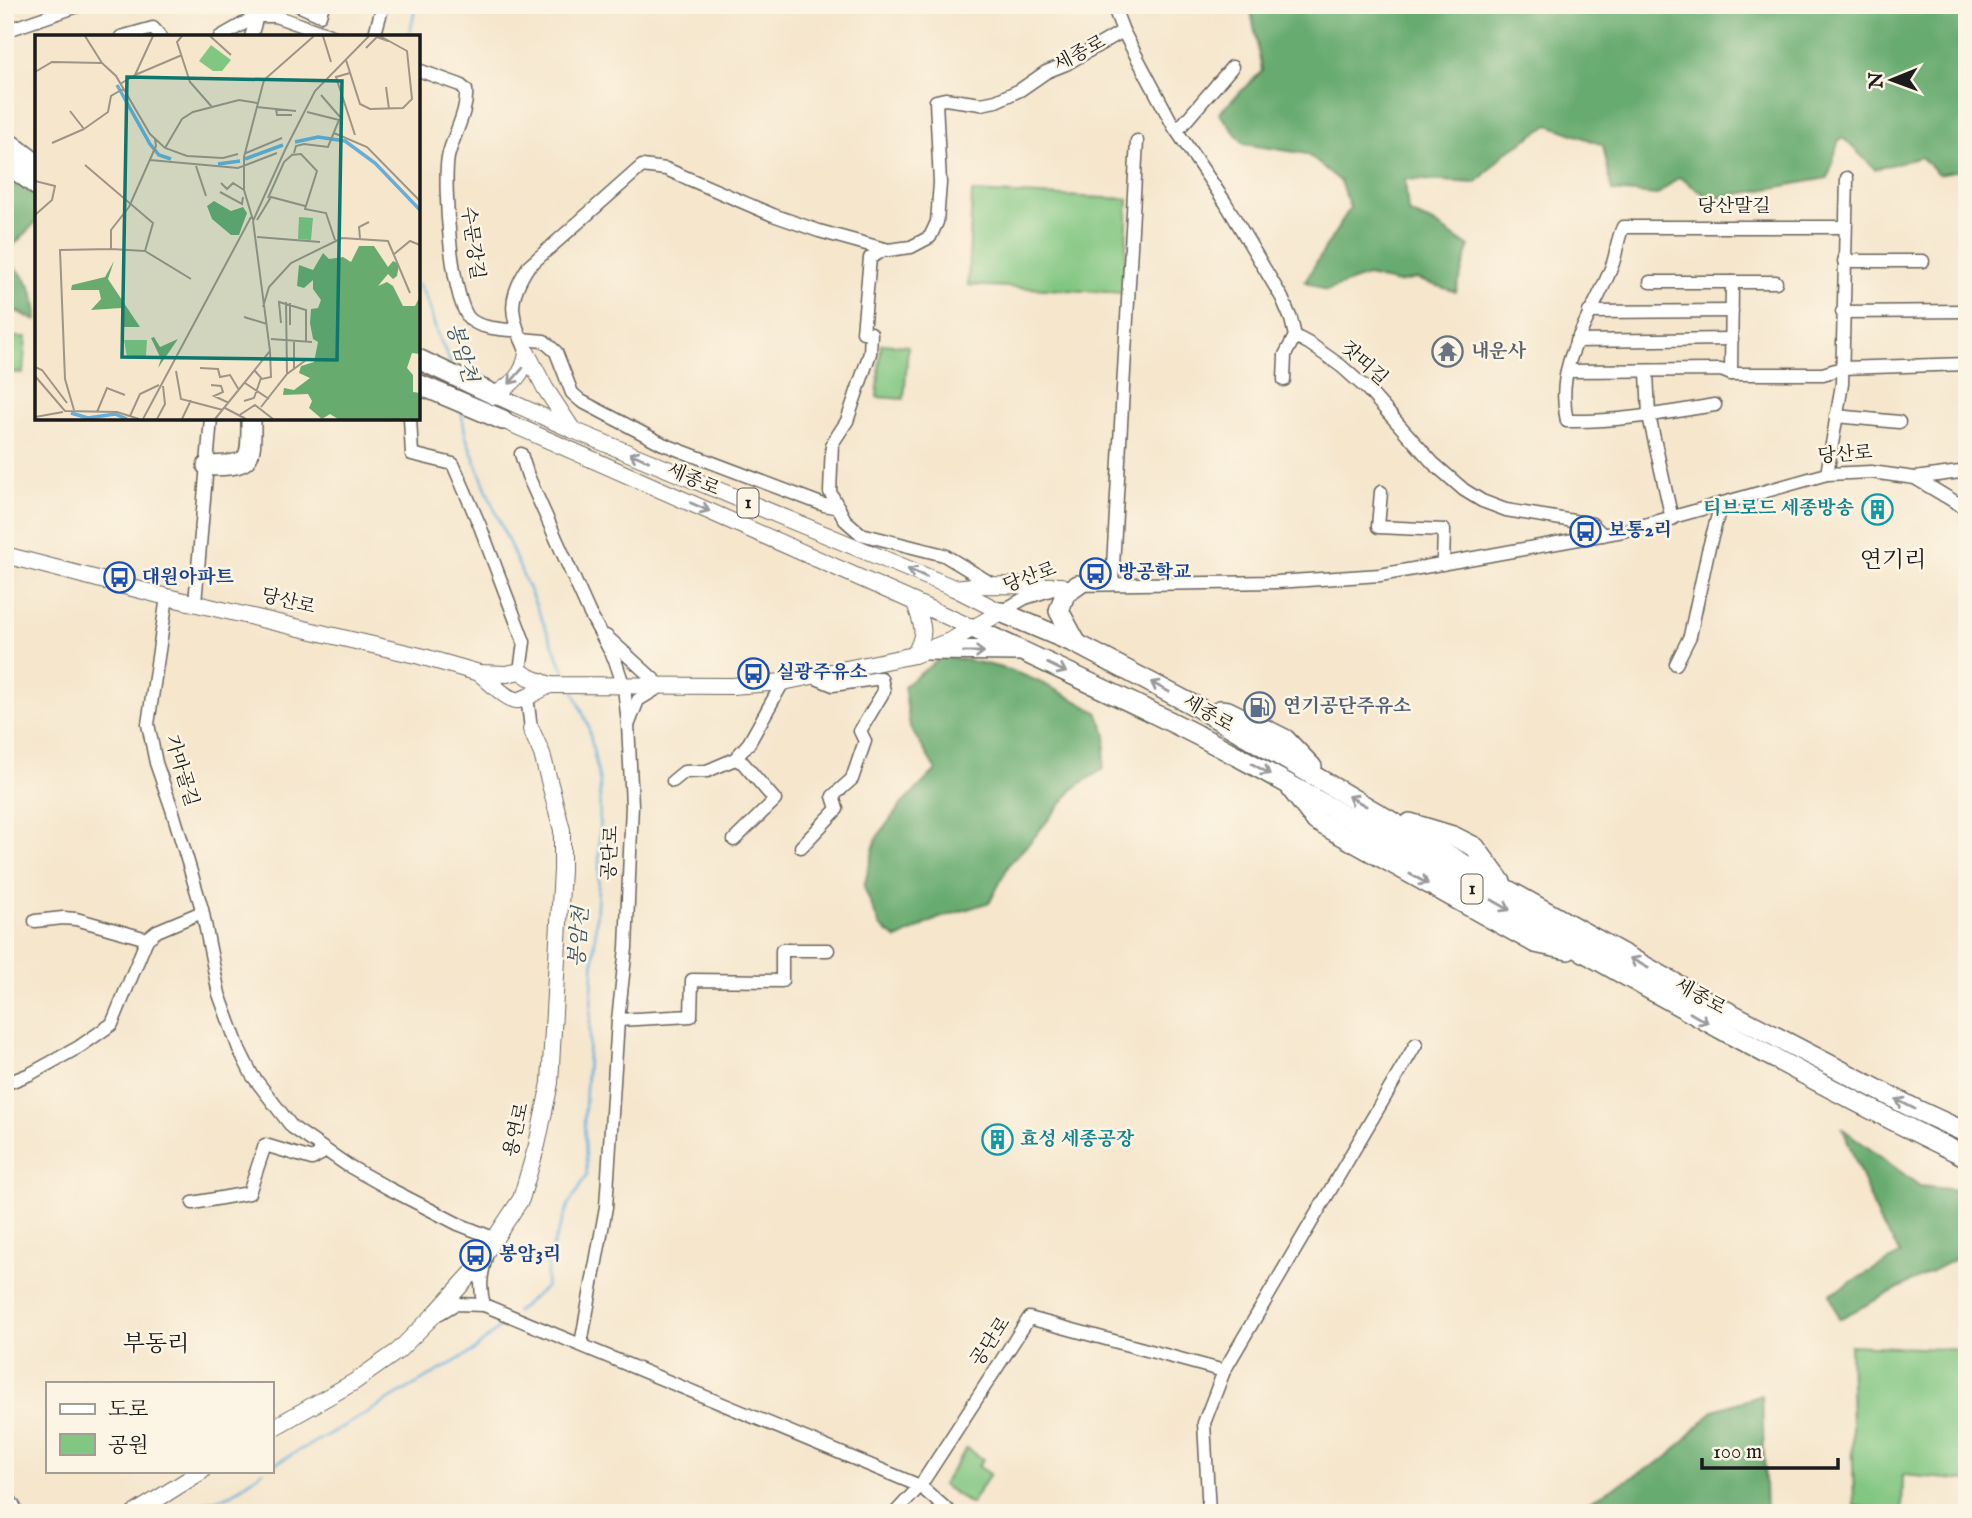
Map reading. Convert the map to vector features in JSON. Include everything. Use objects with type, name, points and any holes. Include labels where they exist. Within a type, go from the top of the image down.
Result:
[{"type":"highway","points":[[5,141],[35,163]]},
{"type":"highway","points":[[5,162],[35,184]]},
{"type":"highway","name":"세종로","points":[[420,360],[495,395]]},
{"type":"highway","name":"세종로","points":[[424,387],[503,420]]},
{"type":"highway","points":[[207,466],[236,466],[245,463],[250,453],[251,420]]},
{"type":"highway","points":[[1070,586],[1059,611],[1077,644]]},
{"type":"highway","name":"세종로","points":[[1001,611],[1077,644],[1197,706],[1506,889],[1709,1002],[1915,1109],[1967,1133]]},
{"type":"highway","name":"세종로","points":[[973,628],[1191,732],[1706,1022],[1848,1099],[1967,1157]]},
{"type":"highway","points":[[920,652],[1022,651]]},
{"type":"main road","points":[[495,395],[521,375],[522,341]]},
{"type":"main road","points":[[522,341],[545,388],[573,430]]},
{"type":"main road","name":"세종로","points":[[495,395],[954,588],[1001,611]]},
{"type":"main road","name":"세종로","points":[[503,420],[973,628]]},
{"type":"main road","name":"당산로","points":[[5,555],[479,673]]},
{"type":"main road","points":[[954,588],[981,584],[1070,586]]},
{"type":"main road","points":[[915,603],[923,632],[920,652]]},
{"type":"main road","name":"당산로","points":[[550,685],[732,686],[783,682],[920,652],[952,640],[1001,611]]},
{"type":"main road","points":[[479,673],[519,674],[550,685]]},
{"type":"main road","points":[[479,673],[514,696]]},
{"type":"main road","points":[[514,696],[501,682],[519,674]]},
{"type":"main road","points":[[514,696],[531,687],[519,674]]},
{"type":"main road","points":[[514,696],[550,685]]},
{"type":"main road","name":"용연로","points":[[273,1428],[354,1382],[398,1351],[433,1317],[492,1245],[521,1199],[537,1145],[550,1083],[562,870],[562,830],[545,765],[531,729]]},
{"type":"main road","points":[[135,1513],[200,1472]]},
{"type":"street","points":[[5,31],[81,5]]},
{"type":"street","points":[[245,5],[257,16]]},
{"type":"street","points":[[298,5],[320,15],[323,5]]},
{"type":"street","points":[[375,35],[383,5]]},
{"type":"street","points":[[1113,5],[1123,30],[1177,131],[1225,202],[1282,298],[1295,336],[1285,355],[1284,380]]},
{"type":"street","points":[[252,35],[257,16]]},
{"type":"street","points":[[224,35],[257,16],[275,16],[329,35]]},
{"type":"street","points":[[128,35],[153,28],[159,35]]},
{"type":"street","name":"세종로","points":[[522,341],[513,311],[513,293],[528,267],[642,166],[666,169],[773,215],[819,231],[885,249],[911,247],[930,236],[937,222],[940,195],[936,100],[981,104],[996,101],[1020,90],[1046,72],[1066,64],[1123,30]]},
{"type":"street","points":[[1177,131],[1232,67]]},
{"type":"street","name":"수문강길","points":[[420,70],[460,85],[466,90],[467,100],[448,159],[446,202],[453,262],[468,318],[522,341],[544,341],[556,352],[572,393],[581,401],[663,444],[838,508]]},
{"type":"street","points":[[1112,584],[1137,141]]},
{"type":"street","points":[[1827,474],[1842,384],[1847,178]]},
{"type":"street","name":"당산말길","points":[[1589,312],[1613,263],[1623,227],[1845,227]]},
{"type":"street","points":[[885,249],[870,258],[863,332],[871,333],[870,352],[847,421],[832,444],[830,492],[845,520],[861,534],[944,555],[995,586]]},
{"type":"street","points":[[1844,261],[1923,261]]},
{"type":"street","points":[[1650,282],[1776,282]]},
{"type":"street","points":[[1731,374],[1732,282]]},
{"type":"street","points":[[1715,405],[1649,416],[1587,422],[1567,421],[1567,371],[1589,312],[1732,311]]},
{"type":"street","points":[[1842,312],[1967,312]]},
{"type":"street","name":"잣띠길","points":[[1295,336],[1341,366],[1368,390],[1433,463],[1464,490],[1482,501],[1506,510],[1592,524],[1603,535]]},
{"type":"street","points":[[1576,341],[1732,340]]},
{"type":"street","points":[[1567,371],[1721,370],[1731,374],[1823,374],[1842,368],[1967,364]]},
{"type":"street","points":[[1647,372],[1649,416],[1672,519]]},
{"type":"street","points":[[1836,416],[1899,422]]},
{"type":"street","points":[[195,603],[211,420]]},
{"type":"street","points":[[410,420],[412,454],[453,464],[524,642],[519,674]]},
{"type":"street","name":"공단로","points":[[521,454],[533,488],[589,612],[615,660],[628,724],[632,805],[626,948],[618,1020],[606,1207],[581,1344]]},
{"type":"street","points":[[1915,478],[1967,471]]},
{"type":"street","name":"당산로","points":[[1001,611],[1025,598],[1070,586],[1329,580],[1380,575],[1603,535],[1672,519],[1827,474],[1871,472],[1915,478],[1967,509]]},
{"type":"street","points":[[1381,492],[1378,527],[1444,530],[1443,564]]},
{"type":"street","points":[[1676,664],[1690,636],[1707,551],[1721,504]]},
{"type":"street","name":"가마골길","points":[[167,597],[148,723],[156,763],[202,912],[219,994],[243,1058],[252,1075],[292,1127],[388,1188],[492,1245]]},
{"type":"street","points":[[600,632],[661,686],[638,700],[628,724]]},
{"type":"street","name":"당산로","points":[[801,847],[837,809],[833,796],[852,779],[865,741],[860,731],[884,691],[881,678],[833,685],[811,676]]},
{"type":"street","points":[[673,780],[684,772],[707,771],[735,759],[749,743],[783,682]]},
{"type":"street","points":[[514,696],[531,729]]},
{"type":"street","points":[[734,840],[775,800],[743,763],[735,759]]},
{"type":"street","points":[[5,1084],[30,1074],[79,1047],[112,1024],[147,939],[157,931],[202,912]]},
{"type":"street","points":[[35,921],[76,919],[147,939]]},
{"type":"street","points":[[618,1020],[691,1016],[692,980],[782,981],[782,950],[828,950]]},
{"type":"street","points":[[1209,1513],[1204,1423],[1224,1371],[1416,1044]]},
{"type":"street","points":[[193,1203],[249,1193],[265,1145],[312,1159],[326,1151]]},
{"type":"street","points":[[486,1306],[480,1291],[480,1277],[492,1245]]},
{"type":"street","points":[[433,1317],[456,1304],[486,1306],[920,1486],[951,1513]]},
{"type":"street","name":"공단로","points":[[895,1513],[920,1486],[1029,1318],[1224,1371]]},
{"type":"street","points":[[5,1492],[18,1513]]},
{"type":"green space","points":[[1250,5],[1967,5],[1967,169],[1938,174],[1921,157],[1875,169],[1844,139],[1839,139],[1828,178],[1711,199],[1679,177],[1657,195],[1612,191],[1603,145],[1549,125],[1505,153],[1476,183],[1405,179],[1408,212],[1435,224],[1469,247],[1456,292],[1416,279],[1398,283],[1367,276],[1326,291],[1305,281],[1350,208],[1340,181],[1307,154],[1244,144],[1219,113],[1262,71]]},
{"type":"green space","points":[[19,183],[35,193],[35,223],[5,254],[5,191]]},
{"type":"green space","points":[[972,192],[1128,199],[1124,293],[968,285]]},
{"type":"green space","points":[[5,261],[26,279],[30,286],[35,303],[35,320],[5,306]]},
{"type":"green space","points":[[9,337],[26,337],[23,373],[8,372]]},
{"type":"green space","points":[[881,344],[908,346],[904,399],[877,397]]},
{"type":"green space","points":[[943,656],[984,664],[1033,679],[1097,712],[1106,734],[1103,769],[1074,788],[1010,863],[990,902],[937,919],[897,939],[880,926],[864,887],[876,839],[901,805],[936,770],[910,727],[904,686]]},
{"type":"green space","points":[[1843,1129],[1920,1186],[1967,1191],[1967,1253],[1839,1319],[1830,1294],[1901,1254],[1879,1221]]},
{"type":"green space","points":[[1850,1345],[1967,1350],[1967,1481],[1903,1475],[1902,1512],[1854,1506]]},
{"type":"green space","points":[[1762,1395],[1766,1513],[1568,1513],[1668,1457],[1714,1410]]},
{"type":"green space","points":[[967,1448],[983,1459],[978,1466],[990,1474],[971,1504],[942,1485]]},
{"type":"waterway","name":"봉암천","points":[[409,35],[416,5]]},
{"type":"waterway","name":"봉암천","points":[[420,288],[451,366]]},
{"type":"waterway","name":"봉암천","points":[[461,410],[466,437],[490,499],[568,680]]},
{"type":"waterway","name":"봉암천","points":[[516,1312],[546,1287],[548,1259],[568,1206],[587,1175],[584,1123],[599,871],[600,783],[588,725],[574,692]]},
{"type":"waterway","name":"봉암천","points":[[273,1465],[473,1351],[509,1319]]},
{"type":"waterway","name":"봉암천","points":[[182,1513],[189,1507],[229,1496],[262,1472]]},
{"type":"place","name":"내운사","points":[[1448,352]]},
{"type":"place","name":"티브로드 세종방송","points":[[1877,509]]},
{"type":"place","name":"보통2리","points":[[1585,531]]},
{"type":"place","name":"방공학교","points":[[1095,573]]},
{"type":"place","name":"대원아파트","points":[[119,578]]},
{"type":"place","name":"실광주유소","points":[[753,673]]},
{"type":"place","name":"연기공단주유소","points":[[1260,707]]},
{"type":"place","name":"효성 세종공장","points":[[997,1140]]},
{"type":"place","name":"봉암3리","points":[[476,1255]]},
{"type":"district","name":"연기리","points":[[1893,560]]},
{"type":"district","name":"부동리","points":[[156,1344]]}]
